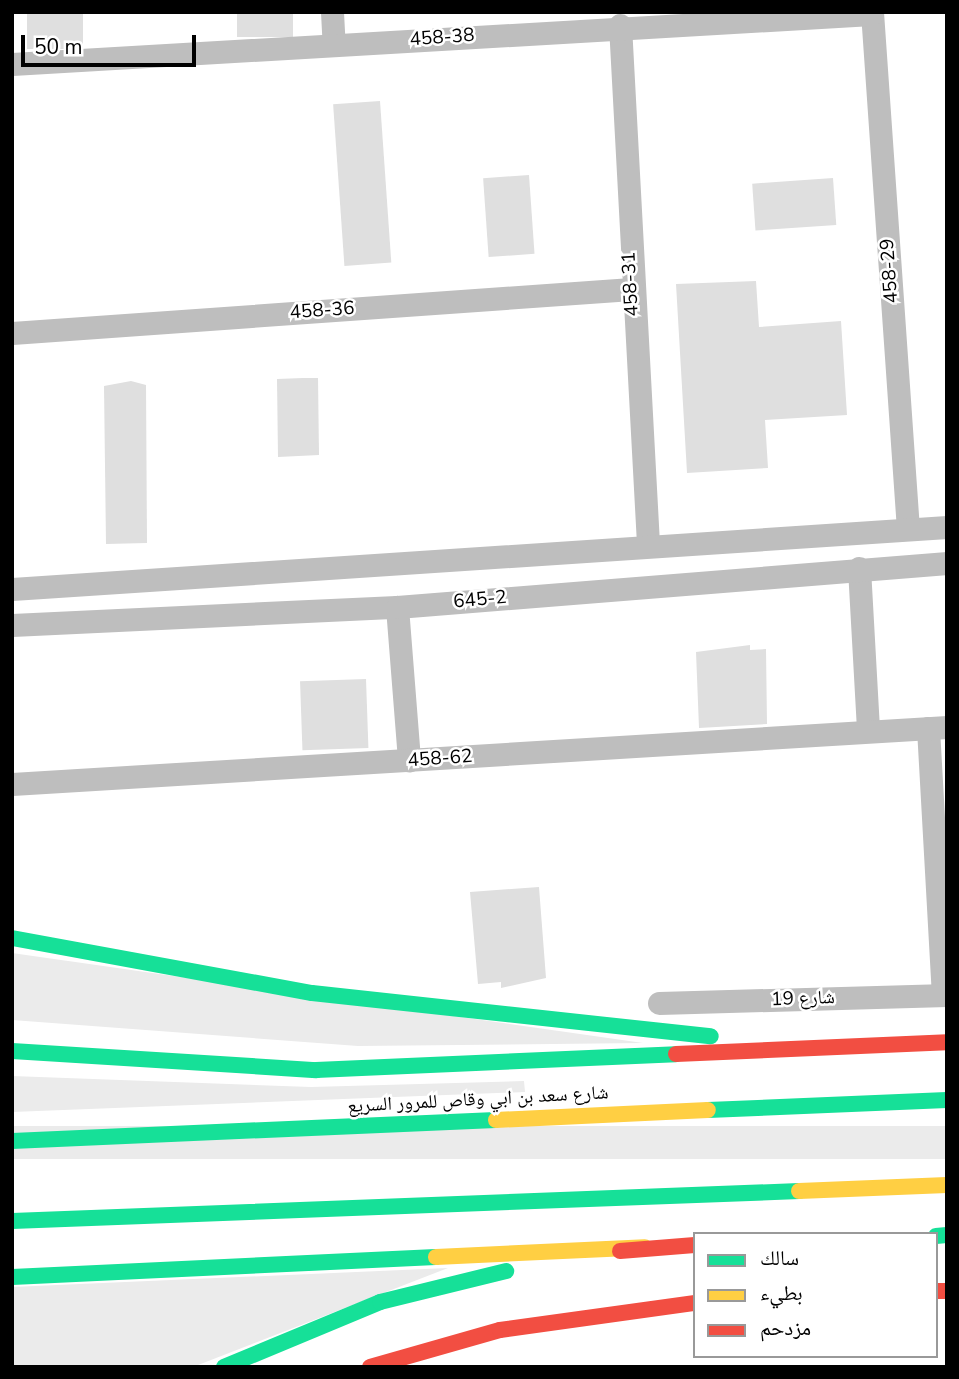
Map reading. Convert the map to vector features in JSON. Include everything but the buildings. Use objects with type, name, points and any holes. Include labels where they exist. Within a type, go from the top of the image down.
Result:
[{"type":"main road","points":[[12,939],[193,974],[524,1020],[860,1045]]},
{"type":"main road","points":[[12,1051],[316,1070],[654,1060],[860,1045],[947,1042]]},
{"type":"main road","name":"شارع سعد بن ابي وقاص للمرور السريع","points":[[12,1141],[947,1100]]},
{"type":"main road","points":[[12,1222],[947,1185]]},
{"type":"main road","points":[[12,1277],[693,1245]]},
{"type":"main road","points":[[224,1367],[380,1302],[645,1247]]},
{"type":"main road","points":[[370,1367],[500,1330],[693,1303]]},
{"type":"street","points":[[332,12],[334,45]]},
{"type":"street","name":"458-38","points":[[12,64],[620,25],[872,13]]},
{"type":"street","name":"458-29","points":[[872,13],[908,529]]},
{"type":"street","name":"458-31","points":[[620,25],[631,289],[648,543]]},
{"type":"street","name":"458-36","points":[[12,333],[631,289]]},
{"type":"street","points":[[12,589],[648,543],[947,527]]},
{"type":"street","name":"645-2","points":[[12,625],[397,607],[947,563]]},
{"type":"street","points":[[859,568],[868,731]]},
{"type":"street","points":[[397,607],[409,761]]},
{"type":"street","points":[[937,727],[945,995]]},
{"type":"street","name":"458-62","points":[[12,784],[937,727]]},
{"type":"street","name":"شارع 19","points":[[659,1003],[945,995]]},
{"type":"shaded area","points":[[12,953],[643,1043],[358,1046],[12,1020]]},
{"type":"shaded area","points":[[12,1076],[311,1087],[524,1081],[525,1092],[12,1112]]},
{"type":"shaded area","points":[[12,1126],[947,1126],[947,1159],[12,1159]]},
{"type":"shaded area","points":[[448,1268],[193,1367],[12,1367],[12,1287]]},
{"type":"traffic: fast","points":[[12,938],[312,993],[711,1036]]},
{"type":"traffic: fast","points":[[12,1051],[316,1070],[676,1054]]},
{"type":"traffic: fast","points":[[708,1110],[947,1100]]},
{"type":"traffic: fast","points":[[12,1141],[496,1120]]},
{"type":"traffic: fast","points":[[12,1221],[799,1191]]},
{"type":"traffic: fast","points":[[938,1236],[947,1235]]},
{"type":"traffic: fast","points":[[12,1277],[436,1257]]},
{"type":"traffic: fast","points":[[224,1367],[380,1302],[506,1271]]},
{"type":"traffic: slow","points":[[496,1120],[708,1110]]},
{"type":"traffic: slow","points":[[799,1191],[947,1185]]},
{"type":"traffic: slow","points":[[436,1257],[645,1247]]},
{"type":"traffic: jam","points":[[676,1054],[947,1042]]},
{"type":"traffic: jam","points":[[620,1251],[693,1245]]},
{"type":"traffic: jam","points":[[938,1291],[947,1291]]},
{"type":"traffic: jam","points":[[370,1367],[500,1330],[693,1303]]}]
